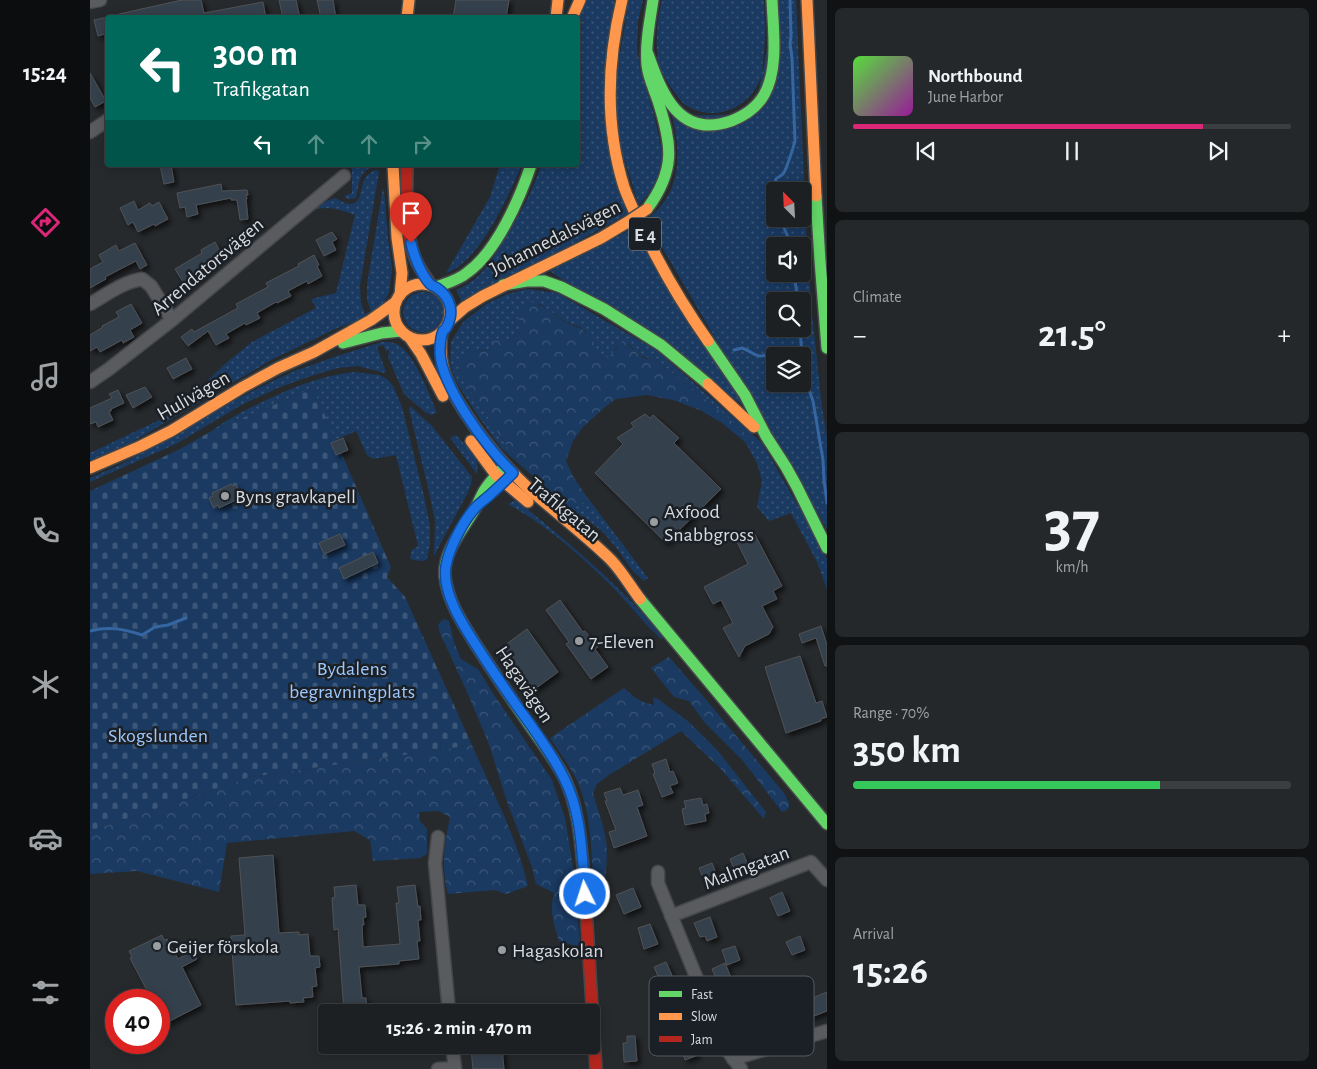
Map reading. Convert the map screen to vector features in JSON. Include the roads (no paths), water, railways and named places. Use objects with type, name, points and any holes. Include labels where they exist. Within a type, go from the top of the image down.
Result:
[{"type":"main road","points":[[407,15],[409,0]]},
{"type":"main road","points":[[556,15],[558,0]]},
{"type":"main road","points":[[573,15],[580,0]]},
{"type":"main road","name":"E 4","points":[[622,0],[616,21],[612,48],[610,96],[612,126],[624,187],[657,260],[691,317],[745,396],[769,441],[786,467],[827,548]]},
{"type":"main road","name":"Johannedalsvägen","points":[[449,321],[471,303],[601,238],[647,209],[655,200],[669,163],[669,149],[666,131],[647,64],[653,0]]},
{"type":"main road","points":[[648,54],[664,94],[671,105],[684,116],[696,122],[711,124],[739,118],[751,110],[764,94],[771,75],[774,40],[772,0]]},
{"type":"main road","points":[[807,0],[817,226],[827,348]]},
{"type":"main road","points":[[393,167],[397,238],[402,274],[394,316],[395,322],[421,354],[454,416]]},
{"type":"main road","points":[[407,167],[411,243],[414,256],[433,286]]},
{"type":"main road","name":"Johannedalsvägen","points":[[433,286],[459,278],[471,270],[482,258],[496,239],[511,211],[530,167]]},
{"type":"main road","name":"E 4","points":[[503,286],[527,281],[544,281],[604,309],[661,345],[689,367],[769,441]]},
{"type":"main road","points":[[398,298],[412,286],[426,284],[441,291],[448,300],[451,312],[449,321],[442,332],[432,339],[423,340],[405,334]]},
{"type":"main road","name":"Hulivägen","points":[[90,468],[156,438],[269,373],[314,352],[371,320],[398,298]]},
{"type":"main road","name":"Trafikgatan","points":[[442,332],[440,354],[444,372],[454,394],[479,434],[524,484],[608,558],[641,601],[827,824]]},
{"type":"main road","name":"Hulivägen","points":[[314,352],[382,333],[405,334]]},
{"type":"main road","name":"Trafikgatan","points":[[463,430],[500,478],[568,536]]},
{"type":"main road","name":"Hagavägen","points":[[509,469],[486,489],[458,535],[450,552],[445,576],[451,600],[464,626],[553,759],[564,777],[571,794],[577,815],[582,854],[596,1069]]},
{"type":"main road","name":"Trafikgatan","points":[[581,547],[641,601]]},
{"type":"street","points":[[90,2],[100,0]]},
{"type":"street","points":[[90,132],[105,122]]},
{"type":"street","name":"Arrendatorsvägen","points":[[90,382],[172,320],[344,176]]},
{"type":"street","points":[[90,304],[134,280],[142,279],[151,286],[172,320]]},
{"type":"street","points":[[438,837],[435,863],[449,1004]]},
{"type":"street","name":"Malmgatan","points":[[672,916],[810,862],[827,880]]},
{"type":"street","points":[[658,872],[658,883],[696,976]]},
{"type":"street","points":[[814,1036],[827,1031]]},
{"type":"street","points":[[438,1069],[454,1068],[453,1054]]},
{"type":"street","points":[[737,1064],[759,1056]]},
{"type":"waterway","points":[[775,182],[784,172],[795,141],[790,43],[790,0]]},
{"type":"waterway","points":[[784,228],[788,237]]},
{"type":"waterway","points":[[795,282],[797,292]]},
{"type":"waterway","points":[[801,337],[801,347]]},
{"type":"waterway","points":[[734,350],[742,348],[758,356],[766,354]]},
{"type":"waterway","points":[[810,392],[823,460],[827,503]]},
{"type":"waterway","points":[[90,631],[116,629],[142,635],[155,627],[168,625],[186,618]]},
{"type":"place","name":"Byns gravkapell","points":[[225,496]]},
{"type":"place","name":"Axfood Snabbgross","points":[[654,522]]},
{"type":"place","name":"7-Eleven","points":[[579,641]]},
{"type":"place","name":"Geijer förskola","points":[[157,946]]},
{"type":"place","name":"Hagaskolan","points":[[502,950]]},
{"type":"park label","name":"Bydalens begravningplats","points":[[352,680]]},
{"type":"park label","name":"Skogslunden","points":[[158,735]]}]
